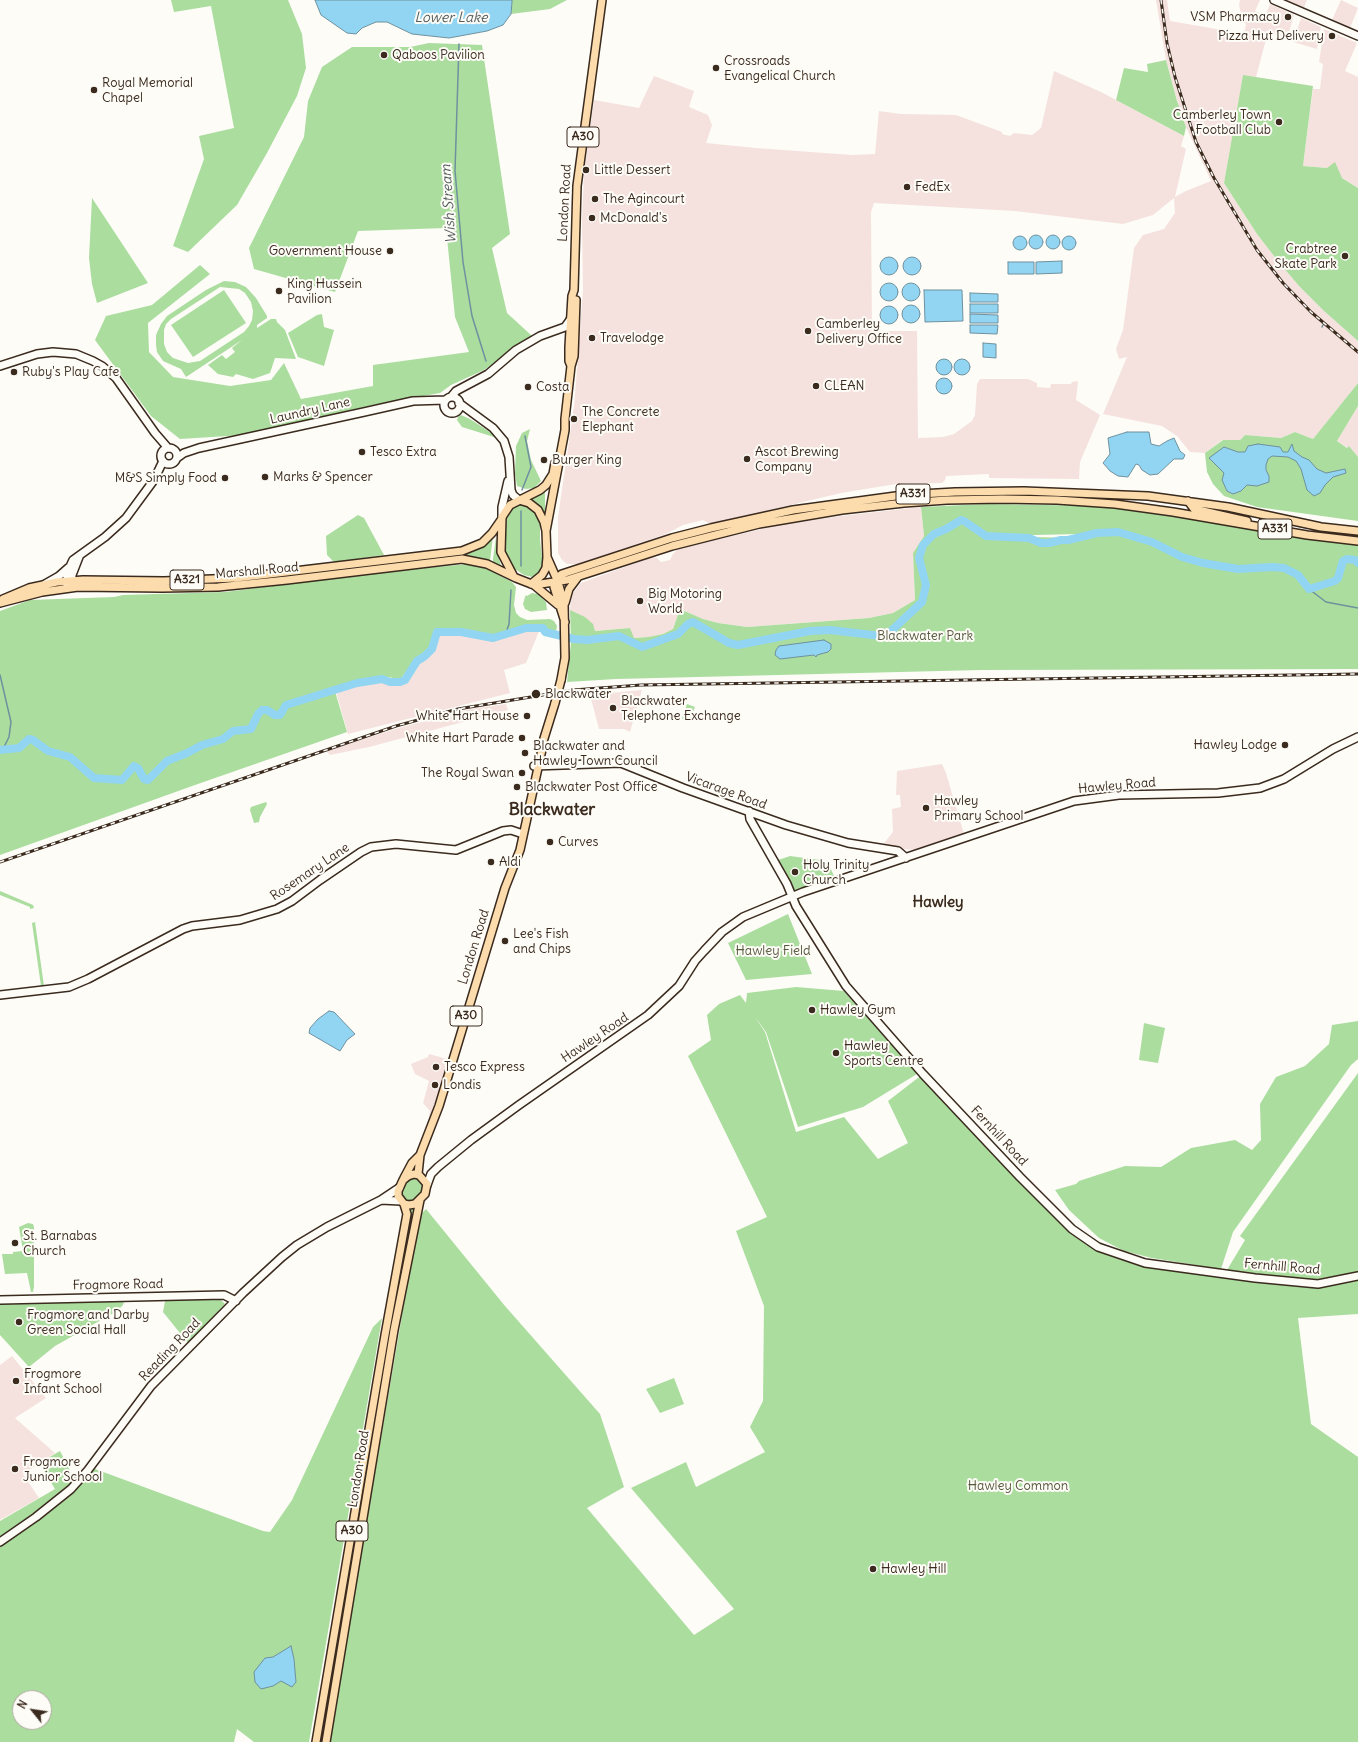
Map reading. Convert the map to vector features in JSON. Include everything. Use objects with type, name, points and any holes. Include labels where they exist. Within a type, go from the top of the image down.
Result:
[{"type":"main road","name":"London Road","points":[[573,332],[570,320],[574,290],[578,176],[602,0]]},
{"type":"main road","name":"London Road","points":[[520,500],[541,489],[550,480],[555,467],[564,419],[571,366],[574,356],[573,332],[576,295],[574,290]]},
{"type":"main road","name":"London Road","points":[[546,531],[560,464],[565,430],[564,419]]},
{"type":"main road","name":"A331","points":[[533,584],[580,576],[697,536],[793,510],[902,494],[1040,491],[1116,494],[1188,501],[1228,507],[1321,527],[1358,531]]},
{"type":"main road","name":"A331","points":[[568,572],[672,538],[697,536],[842,510],[904,503],[974,499],[1089,502],[1155,509],[1298,533],[1358,541]]},
{"type":"main road","points":[[533,584],[544,573],[546,568],[546,531],[544,522],[538,510],[529,503],[520,500],[510,505],[501,518],[501,552],[514,577],[533,584],[562,605],[571,586],[580,576]]},
{"type":"main road","name":"A331","points":[[1188,501],[1194,509],[1241,518],[1259,526]]},
{"type":"main road","name":"Marshall Road","points":[[0,602],[82,580],[164,581],[236,578],[457,552],[470,549],[482,543],[490,536],[501,518]]},
{"type":"main road","name":"London Road","points":[[420,1176],[420,1155],[437,1111],[514,861],[537,766],[561,680],[565,643],[565,626],[557,581],[547,555]]},
{"type":"main road","points":[[547,555],[558,567],[568,572]]},
{"type":"main road","name":"Marshall Road","points":[[0,602],[18,592],[45,584],[162,588],[218,587],[458,560],[482,562],[514,577]]},
{"type":"main road","points":[[557,581],[560,575],[568,572]]},
{"type":"main road","name":"London Road","points":[[403,1180],[412,1163],[420,1155]]},
{"type":"main road","points":[[403,1180],[410,1175],[420,1176],[427,1185]]},
{"type":"main road","name":"A30","points":[[403,1180],[399,1188],[398,1195],[403,1202]]},
{"type":"main road","name":"A30","points":[[420,1200],[426,1192],[427,1185]]},
{"type":"main road","name":"London Road","points":[[326,1742],[394,1330],[420,1200]]},
{"type":"main road","points":[[403,1202],[413,1204],[420,1200]]},
{"type":"main road","name":"London Road","points":[[316,1742],[386,1328],[406,1224],[407,1214],[403,1202]]},
{"type":"main road","points":[[334,1634],[343,1635]]},
{"type":"street","points":[[1274,0],[1358,36]]},
{"type":"street","points":[[459,406],[455,413],[450,414],[446,412],[446,402],[456,391],[488,374],[516,350],[565,326],[570,320]]},
{"type":"street","points":[[551,332],[573,332]]},
{"type":"street","points":[[0,366],[37,354],[53,352],[76,354],[93,361],[102,366],[116,378],[155,433],[168,450],[177,458]]},
{"type":"street","points":[[446,402],[456,398],[459,406],[482,420],[500,435],[506,445],[509,457],[511,493],[520,500]]},
{"type":"street","name":"Laundry Lane","points":[[166,463],[173,464],[177,458],[184,453],[199,448],[413,401],[446,402]]},
{"type":"street","name":"Laundry Lane","points":[[168,450],[199,448]]},
{"type":"street","points":[[45,584],[71,568],[81,554],[100,541],[126,518],[166,463],[161,457],[168,450]]},
{"type":"street","points":[[501,518],[509,477]]},
{"type":"street","points":[[71,568],[82,580]]},
{"type":"street","points":[[69,584],[71,568]]},
{"type":"street","name":"Hawley Road","points":[[427,1185],[431,1174],[438,1166],[471,1140],[519,1105],[640,1022],[679,986],[695,961],[722,932],[743,917],[830,884],[1082,799],[1119,795],[1234,792],[1260,788],[1284,779],[1333,749],[1358,737]]},
{"type":"street","name":"Vicarage Road","points":[[537,766],[621,763],[676,786],[749,811],[843,842],[898,851],[906,858]]},
{"type":"street","name":"Fernhill Road","points":[[749,811],[750,818],[793,898],[821,946],[851,992],[923,1074],[1020,1177],[1072,1229],[1098,1247],[1145,1263],[1256,1278],[1318,1284],[1358,1276]]},
{"type":"street","name":"Rosemary Lane","points":[[0,995],[69,987],[88,979],[167,936],[187,928],[240,920],[277,909],[292,901],[320,880],[371,847],[396,844],[456,850],[503,831],[511,830],[521,833]]},
{"type":"street","name":"Hawley Road","points":[[420,1176],[431,1174]]},
{"type":"street","name":"Reading Road","points":[[0,1542],[36,1517],[71,1489],[88,1470],[151,1386],[282,1257],[297,1245],[327,1227],[382,1200],[399,1188]]},
{"type":"street","name":"Reading Road","points":[[382,1200],[403,1202]]},
{"type":"street","name":"Frogmore Road","points":[[0,1300],[224,1295],[236,1301]]},
{"type":"shaded area","points":[[1156,0],[1167,0],[1170,21],[1241,33],[1245,30],[1246,24],[1243,22],[1239,5],[1240,0],[1260,0],[1255,11],[1265,16],[1270,4],[1294,15],[1287,39],[1268,32],[1256,77],[1243,76],[1224,183],[1257,234],[1299,286],[1324,311],[1358,341],[1358,383],[1313,439],[1295,432],[1281,438],[1245,435],[1240,440],[1222,440],[1205,453],[1190,452],[1177,436],[1162,426],[1103,414],[1127,357],[1119,359],[1116,349],[1123,330],[1134,248],[1143,235],[1164,229],[1175,213],[1174,198],[1153,215],[1123,224],[1015,211],[874,203],[871,212],[872,331],[917,331],[918,438],[943,437],[954,434],[972,421],[975,415],[977,384],[980,379],[1028,379],[1037,383],[1037,387],[1050,388],[1051,384],[1071,384],[1072,382],[1078,381],[1076,400],[1100,415],[1080,462],[1079,479],[989,478],[989,474],[946,476],[942,483],[896,484],[841,493],[715,523],[708,523],[703,520],[683,525],[666,534],[579,564],[567,564],[562,560],[558,553],[558,517],[574,407],[583,290],[582,221],[584,172],[594,100],[639,108],[654,76],[694,91],[689,107],[708,115],[712,125],[706,143],[852,155],[875,154],[879,111],[901,114],[956,115],[1002,132],[1002,134],[1010,136],[1014,133],[1032,135],[1041,128],[1054,71],[1101,92],[1184,136],[1181,146],[1186,149],[1175,197],[1211,181],[1186,127],[1179,108],[1166,60]]},
{"type":"shaded area","points":[[1281,0],[1307,0],[1303,10]]},
{"type":"shaded area","points":[[1341,0],[1358,8],[1350,28],[1332,20]]},
{"type":"shaded area","points":[[1301,18],[1321,27],[1317,49],[1293,42]]},
{"type":"shaded area","points":[[1324,29],[1357,43],[1345,71],[1358,77],[1358,188],[1327,168],[1303,166],[1313,89],[1320,89],[1323,64],[1319,62]]},
{"type":"shaded area","points":[[1358,406],[1358,457],[1349,446],[1348,448],[1337,441]]},
{"type":"shaded area","points":[[921,507],[924,536],[913,553],[915,600],[893,613],[869,618],[747,627],[718,623],[703,619],[680,609],[673,629],[663,634],[633,638],[630,628],[595,631],[570,610],[573,593],[581,583],[652,557],[657,558],[661,562],[670,560],[678,549],[779,525]]},
{"type":"shaded area","points":[[526,629],[540,629],[526,663],[504,670],[510,693],[348,734],[336,692],[372,681],[382,680],[390,683],[400,683],[406,680],[418,662],[426,657],[433,649],[438,633],[461,634],[493,639]]},
{"type":"shaded area","points":[[642,690],[630,732],[624,729],[599,729],[590,695]]},
{"type":"shaded area","points":[[506,704],[508,710],[369,747],[330,755],[326,751],[395,729],[470,709]]},
{"type":"shaded area","name":"Hawley Primary School","points":[[942,764],[964,834],[917,850],[881,847],[893,832],[892,809],[901,807],[900,795],[896,795],[897,771]]},
{"type":"shaded area","points":[[429,1054],[447,1059],[441,1084],[428,1123],[430,1111],[423,1103],[429,1081],[415,1074],[411,1064],[428,1057]]},
{"type":"shaded area","name":"Frogmore Junior School","points":[[12,1356],[46,1398],[15,1418],[55,1453],[23,1474],[39,1498],[0,1520],[0,1365]]},
{"type":"green space","points":[[171,0],[288,0],[302,34],[306,68],[297,96],[267,153],[237,205],[188,252],[173,246],[204,159],[199,136],[234,128],[211,6],[174,12]]},
{"type":"green space","points":[[512,0],[567,0],[550,9],[511,14]]},
{"type":"green space","points":[[429,43],[482,45],[510,234],[492,248],[507,313],[532,336],[484,370],[451,385],[440,393],[373,405],[244,435],[180,439],[151,416],[95,340],[106,316],[152,305],[200,265],[210,274],[148,323],[149,352],[173,377],[230,386],[271,380],[284,363],[301,399],[373,386],[373,365],[469,352],[455,317],[446,228],[358,231],[335,292],[254,269],[249,248],[304,137],[308,101],[322,67],[352,47],[410,47]]},
{"type":"green space","points":[[1166,60],[1186,127],[1184,136],[1116,100],[1124,68],[1148,72],[1147,64]]},
{"type":"green space","points":[[1243,75],[1313,86],[1303,166],[1327,168],[1335,162],[1342,178],[1358,188],[1358,341],[1324,311],[1299,286],[1257,234],[1224,183]]},
{"type":"green space","points":[[92,198],[148,283],[97,303],[92,284],[89,258]]},
{"type":"green space","points":[[224,281],[235,282],[246,287],[256,298],[267,316],[267,318],[257,325],[257,328],[271,319],[276,319],[285,330],[296,359],[275,358],[270,373],[253,379],[236,374],[233,377],[218,374],[208,365],[222,355],[226,359],[235,352],[232,348],[242,340],[186,377],[181,369],[163,361],[157,352],[156,345],[156,335],[161,324],[167,316],[206,290]],"holes":[[[220,287],[239,289],[245,293],[251,302],[253,311],[252,320],[244,332],[200,361],[188,363],[173,358],[167,352],[164,344],[164,330],[166,324],[171,319]]]},
{"type":"green space","points":[[224,290],[246,323],[193,357],[171,325]]},
{"type":"green space","points":[[322,314],[324,327],[334,330],[324,366],[298,357],[288,333],[317,315]]},
{"type":"green space","points":[[1358,383],[1358,406],[1337,441],[1347,448],[1349,446],[1358,457],[1358,521],[1257,507],[1224,496],[1213,484],[1207,472],[1205,453],[1223,440],[1240,440],[1245,435],[1281,438],[1295,432],[1313,439]]},
{"type":"green space","points":[[461,415],[470,419],[496,436],[494,437],[462,427],[457,420]]},
{"type":"green space","points":[[530,429],[527,441],[531,460],[541,481],[534,488],[526,489],[517,486],[515,474],[516,446],[522,433]]},
{"type":"green space","points":[[545,490],[545,512],[543,513],[537,504],[530,499]]},
{"type":"green space","points":[[520,504],[524,504],[533,509],[540,522],[540,540],[543,566],[539,574],[532,577],[524,575],[515,569],[511,565],[506,553],[505,532],[507,517],[512,508]]},
{"type":"green space","name":"Blackwater Park","points":[[986,504],[1106,506],[1155,512],[1266,532],[1358,544],[1358,669],[981,670],[616,679],[567,682],[571,642],[570,610],[585,617],[593,624],[595,631],[630,628],[634,638],[663,634],[673,629],[680,609],[703,619],[718,623],[747,627],[869,618],[893,613],[915,600],[913,553],[924,536],[921,507]],"holes":[[[1081,534],[1078,538],[987,536]]]},
{"type":"green space","points":[[358,515],[364,518],[384,555],[337,562],[333,561],[327,555],[326,536]]},
{"type":"green space","points":[[493,536],[490,561],[459,556],[388,563],[467,553],[478,549]]},
{"type":"green space","points":[[496,537],[498,554],[501,566],[493,562]]},
{"type":"green space","points":[[468,564],[486,568],[512,582],[516,587],[514,605],[516,613],[520,617],[527,620],[550,619],[554,621],[557,626],[556,632],[548,630],[544,626],[526,626],[492,636],[458,630],[435,630],[429,648],[415,659],[399,679],[382,676],[334,688],[347,732],[0,855],[0,611],[30,600],[225,592],[383,572]]},
{"type":"green space","points":[[532,593],[538,594],[546,602],[547,610],[531,612],[525,609],[523,604],[525,597],[526,595],[527,596]]},
{"type":"green space","points":[[687,704],[695,707],[689,721],[682,719]]},
{"type":"green space","points":[[266,802],[267,804],[259,822],[254,823],[250,810],[251,807]]},
{"type":"green space","points":[[790,856],[827,861],[835,878],[792,892],[775,861]]},
{"type":"green space","points":[[0,891],[33,905],[34,908],[30,909],[30,907],[0,895]]},
{"type":"green space","name":"Hawley Field","points":[[788,914],[812,974],[746,980],[728,943]]},
{"type":"green space","points":[[35,922],[44,986],[41,986],[32,923]]},
{"type":"green space","name":"Hawley Common","points":[[796,987],[844,991],[917,1074],[863,1107],[798,1127],[766,1032],[755,1017],[765,1032],[796,1132],[844,1117],[878,1159],[908,1143],[888,1101],[923,1074],[1072,1229],[1145,1263],[1318,1284],[1358,1276],[1358,1314],[1298,1318],[1311,1424],[1358,1457],[1358,1742],[329,1742],[419,1216],[426,1209],[505,1306],[600,1414],[624,1487],[587,1508],[694,1635],[734,1609],[631,1488],[686,1462],[696,1487],[765,1452],[750,1427],[763,1401],[764,1306],[736,1231],[767,1217],[688,1056],[711,1040],[707,1015],[719,1004],[740,995],[746,1003],[747,993]]},
{"type":"green space","points":[[1358,1021],[1358,1059],[1351,1065],[1233,1232],[1221,1269],[1152,1258],[1124,1251],[1099,1238],[1069,1210],[1055,1190],[1125,1166],[1161,1167],[1191,1148],[1235,1140],[1252,1150],[1261,1140],[1260,1104],[1276,1077],[1305,1066],[1329,1044],[1332,1025]]},
{"type":"green space","points":[[1144,1023],[1165,1028],[1158,1063],[1139,1060]]},
{"type":"green space","points":[[1358,1073],[1358,1272],[1312,1280],[1227,1270],[1245,1240],[1240,1236]]},
{"type":"green space","points":[[415,1177],[423,1185],[423,1190],[413,1201],[409,1202],[400,1194],[406,1182],[410,1178]]},
{"type":"green space","points":[[414,1207],[407,1254],[402,1253],[408,1209]]},
{"type":"green space","points":[[28,1223],[33,1224],[34,1227],[33,1292],[31,1292],[27,1273],[5,1274],[2,1254],[13,1254],[13,1252],[23,1251],[19,1227]]},
{"type":"green space","points":[[402,1254],[406,1255],[391,1327],[389,1326]]},
{"type":"green space","points":[[125,1299],[123,1305],[117,1311],[55,1346],[29,1367],[0,1335],[0,1304]]},
{"type":"green space","points":[[221,1300],[225,1304],[188,1343],[163,1312],[165,1301]]},
{"type":"green space","points":[[382,1318],[309,1742],[254,1742],[237,1729],[234,1742],[0,1742],[0,1521],[55,1489],[39,1463],[60,1451],[75,1480],[87,1466],[263,1531],[270,1532],[292,1500],[373,1327]]},
{"type":"green space","points":[[388,1331],[390,1331],[341,1631],[338,1632]]},
{"type":"green space","points":[[674,1378],[684,1404],[660,1413],[646,1389]]},
{"type":"green space","points":[[337,1638],[340,1639],[323,1742],[319,1742]]},
{"type":"water","name":"Lower Lake","points":[[315,0],[512,0],[512,2],[511,14],[503,25],[487,31],[449,38],[412,34],[387,22],[376,22],[362,28],[356,34],[347,33],[321,15]]},
{"type":"water","points":[[1033,235],[1039,235],[1043,239],[1043,245],[1039,249],[1033,249],[1029,245],[1029,239]]},
{"type":"water","points":[[1050,235],[1056,235],[1060,239],[1060,245],[1056,249],[1050,249],[1046,245],[1046,239]]},
{"type":"water","points":[[1017,236],[1023,236],[1027,240],[1027,246],[1023,250],[1017,250],[1013,246],[1013,240]]},
{"type":"water","points":[[1066,236],[1072,236],[1076,240],[1076,246],[1072,250],[1066,250],[1062,246],[1062,240]]},
{"type":"water","points":[[885,257],[893,257],[898,262],[896,273],[893,275],[885,275],[880,270],[880,262]]},
{"type":"water","points":[[908,257],[916,257],[921,262],[919,273],[916,275],[908,275],[903,270],[903,262]]},
{"type":"water","points":[[1062,261],[1062,273],[1036,274],[1036,262]]},
{"type":"water","points":[[1008,262],[1034,262],[1034,274],[1008,274]]},
{"type":"water","points":[[885,283],[893,283],[898,288],[896,299],[893,301],[885,301],[880,296],[880,288]]},
{"type":"water","points":[[907,283],[915,283],[920,288],[918,299],[915,301],[907,301],[902,296],[902,288]]},
{"type":"water","points":[[924,290],[962,290],[963,321],[925,322]]},
{"type":"water","points":[[970,293],[998,294],[998,302],[970,302]]},
{"type":"water","points":[[970,304],[998,304],[998,313],[970,313]]},
{"type":"water","points":[[907,305],[915,305],[920,310],[918,321],[915,323],[907,323],[902,318],[902,310]]},
{"type":"water","points":[[885,306],[893,306],[898,311],[896,322],[893,324],[885,324],[880,319],[880,311]]},
{"type":"water","points":[[970,314],[998,315],[998,323],[970,323]]},
{"type":"water","points":[[970,325],[998,325],[997,334],[970,333]]},
{"type":"water","points":[[983,343],[996,344],[996,358],[983,357]]},
{"type":"water","points":[[944,359],[951,364],[952,367],[947,374],[944,375],[937,370],[936,367],[941,360]]},
{"type":"water","points":[[962,359],[969,364],[970,367],[965,374],[962,375],[955,370],[954,367],[959,360]]},
{"type":"water","points":[[944,378],[951,383],[952,386],[947,393],[944,394],[937,389],[936,386],[941,379]]},
{"type":"water","points":[[1127,432],[1149,432],[1151,444],[1159,446],[1174,438],[1180,451],[1185,455],[1183,459],[1174,459],[1158,474],[1150,475],[1136,464],[1128,477],[1118,476],[1110,471],[1103,463],[1110,454],[1108,438]]},
{"type":"water","points":[[1258,444],[1280,447],[1283,452],[1288,452],[1292,444],[1294,451],[1309,460],[1317,469],[1326,473],[1345,469],[1346,473],[1333,477],[1320,493],[1314,496],[1307,490],[1301,469],[1296,461],[1288,457],[1272,456],[1268,459],[1266,465],[1269,482],[1257,486],[1247,485],[1241,491],[1233,494],[1227,491],[1222,480],[1224,473],[1209,458],[1224,447],[1238,452],[1245,452],[1248,446]]},
{"type":"water","points":[[824,640],[831,644],[831,649],[828,652],[817,655],[816,657],[814,655],[780,659],[775,655],[779,646]]},
{"type":"water","points":[[329,1011],[334,1012],[355,1034],[347,1040],[340,1051],[309,1033],[310,1028],[318,1019]]},
{"type":"water","points":[[291,1646],[296,1682],[292,1687],[281,1681],[273,1686],[261,1689],[255,1682],[254,1672],[265,1658],[273,1657]]},
{"type":"waterway","name":"Wish Stream","points":[[459,44],[455,171],[463,262],[472,316],[486,361]]},
{"type":"waterway","name":"Wish Stream","points":[[522,490],[531,467],[525,436]]},
{"type":"waterway","name":"Wish Stream","points":[[521,511],[521,566]]},
{"type":"waterway","points":[[0,750],[19,748],[29,739],[33,740],[48,751],[70,757],[94,778],[122,780],[134,766],[138,768],[144,779],[148,780],[167,761],[202,745],[223,739],[233,731],[251,729],[258,714],[262,710],[267,710],[275,715],[280,715],[286,705],[357,683],[382,679],[390,682],[400,682],[405,680],[417,661],[432,649],[437,632],[461,632],[493,638],[526,628],[543,628],[545,632],[574,639],[587,640],[619,636],[642,647],[678,634],[688,624],[693,622],[729,643],[738,645],[810,631],[830,630],[881,636],[890,632],[922,602],[926,585],[919,558],[923,545],[934,534],[961,520],[986,536],[1029,538],[1041,543],[1068,540],[1097,533],[1118,532],[1152,542],[1182,557],[1203,563],[1238,569],[1272,567],[1284,568],[1298,575],[1309,589],[1335,581],[1338,578],[1343,561],[1347,559],[1355,560],[1358,563]]},
{"type":"waterway","points":[[1309,589],[1326,602],[1358,608]]},
{"type":"waterway","name":"Wish Stream","points":[[506,633],[509,624],[511,590]]},
{"type":"waterway","points":[[0,675],[11,722],[9,737],[3,749]]},
{"type":"railway","points":[[1161,0],[1167,43],[1175,77],[1196,142],[1214,178],[1257,250],[1283,283],[1311,312],[1358,352]]},
{"type":"railway","points":[[0,862],[396,726],[458,709],[573,690],[641,685],[1358,674]]},
{"type":"place","name":"VSM Pharmacy","points":[[1288,17]]},
{"type":"place","name":"Pizza Hut Delivery","points":[[1332,36]]},
{"type":"place","name":"Qaboos Pavilion","points":[[384,55]]},
{"type":"place","name":"Crossroads Evangelical Church","points":[[716,68]]},
{"type":"place","name":"Royal Memorial Chapel","points":[[94,90]]},
{"type":"place","name":"Camberley Town Football Club","points":[[1279,122]]},
{"type":"place","name":"Little Dessert","points":[[586,170]]},
{"type":"place","name":"FedEx","points":[[907,187]]},
{"type":"place","name":"The Agincourt","points":[[595,199]]},
{"type":"place","name":"McDonald's","points":[[592,218]]},
{"type":"place","name":"Government House","points":[[390,251]]},
{"type":"place","name":"Crabtree Skate Park","points":[[1345,256]]},
{"type":"place","name":"King Hussein Pavilion","points":[[279,291]]},
{"type":"place","name":"Camberley Delivery Office","points":[[808,331]]},
{"type":"place","name":"Travelodge","points":[[592,338]]},
{"type":"place","name":"Ruby's Play Cafe","points":[[14,372]]},
{"type":"place","name":"CLEAN","points":[[816,386]]},
{"type":"place","name":"Costa","points":[[528,387]]},
{"type":"place","name":"The Concrete Elephant","points":[[574,419]]},
{"type":"place","name":"Tesco Extra","points":[[362,452]]},
{"type":"place","name":"Ascot Brewing Company","points":[[747,459]]},
{"type":"place","name":"Burger King","points":[[544,460]]},
{"type":"place","name":"Marks & Spencer","points":[[265,477]]},
{"type":"place","name":"M&S Simply Food","points":[[225,478]]},
{"type":"place","name":"Big Motoring World","points":[[640,601]]},
{"type":"place","name":"Blackwater","points":[[536,694]]},
{"type":"place","name":"Blackwater Telephone Exchange","points":[[613,708]]},
{"type":"place","name":"White Hart House","points":[[527,716]]},
{"type":"place","name":"White Hart Parade","points":[[522,738]]},
{"type":"place","name":"Hawley Lodge","points":[[1285,745]]},
{"type":"place","name":"Blackwater and Hawley Town Council","points":[[525,753]]},
{"type":"place","name":"The Royal Swan","points":[[522,773]]},
{"type":"place","name":"Blackwater Post Office","points":[[517,787]]},
{"type":"place","name":"Hawley Primary School","points":[[926,808]]},
{"type":"place","name":"Curves","points":[[550,842]]},
{"type":"place","name":"Aldi","points":[[491,862]]},
{"type":"place","name":"Holy Trinity Church","points":[[795,872]]},
{"type":"place","name":"Lee's Fish and Chips","points":[[505,941]]},
{"type":"place","name":"Hawley Gym","points":[[812,1010]]},
{"type":"place","name":"Hawley Sports Centre","points":[[836,1053]]},
{"type":"place","name":"Tesco Express","points":[[436,1067]]},
{"type":"place","name":"Londis","points":[[435,1085]]},
{"type":"place","name":"St. Barnabas Church","points":[[15,1243]]},
{"type":"place","name":"Frogmore and Darby Green Social Hall","points":[[19,1322]]},
{"type":"place","name":"Frogmore Infant School","points":[[16,1381]]},
{"type":"place","name":"Frogmore Junior School","points":[[15,1469]]},
{"type":"place","name":"Hawley Hill","points":[[873,1569]]},
{"type":"district","name":"Blackwater","points":[[552,810]]},
{"type":"district","name":"Hawley","points":[[938,903]]}]
